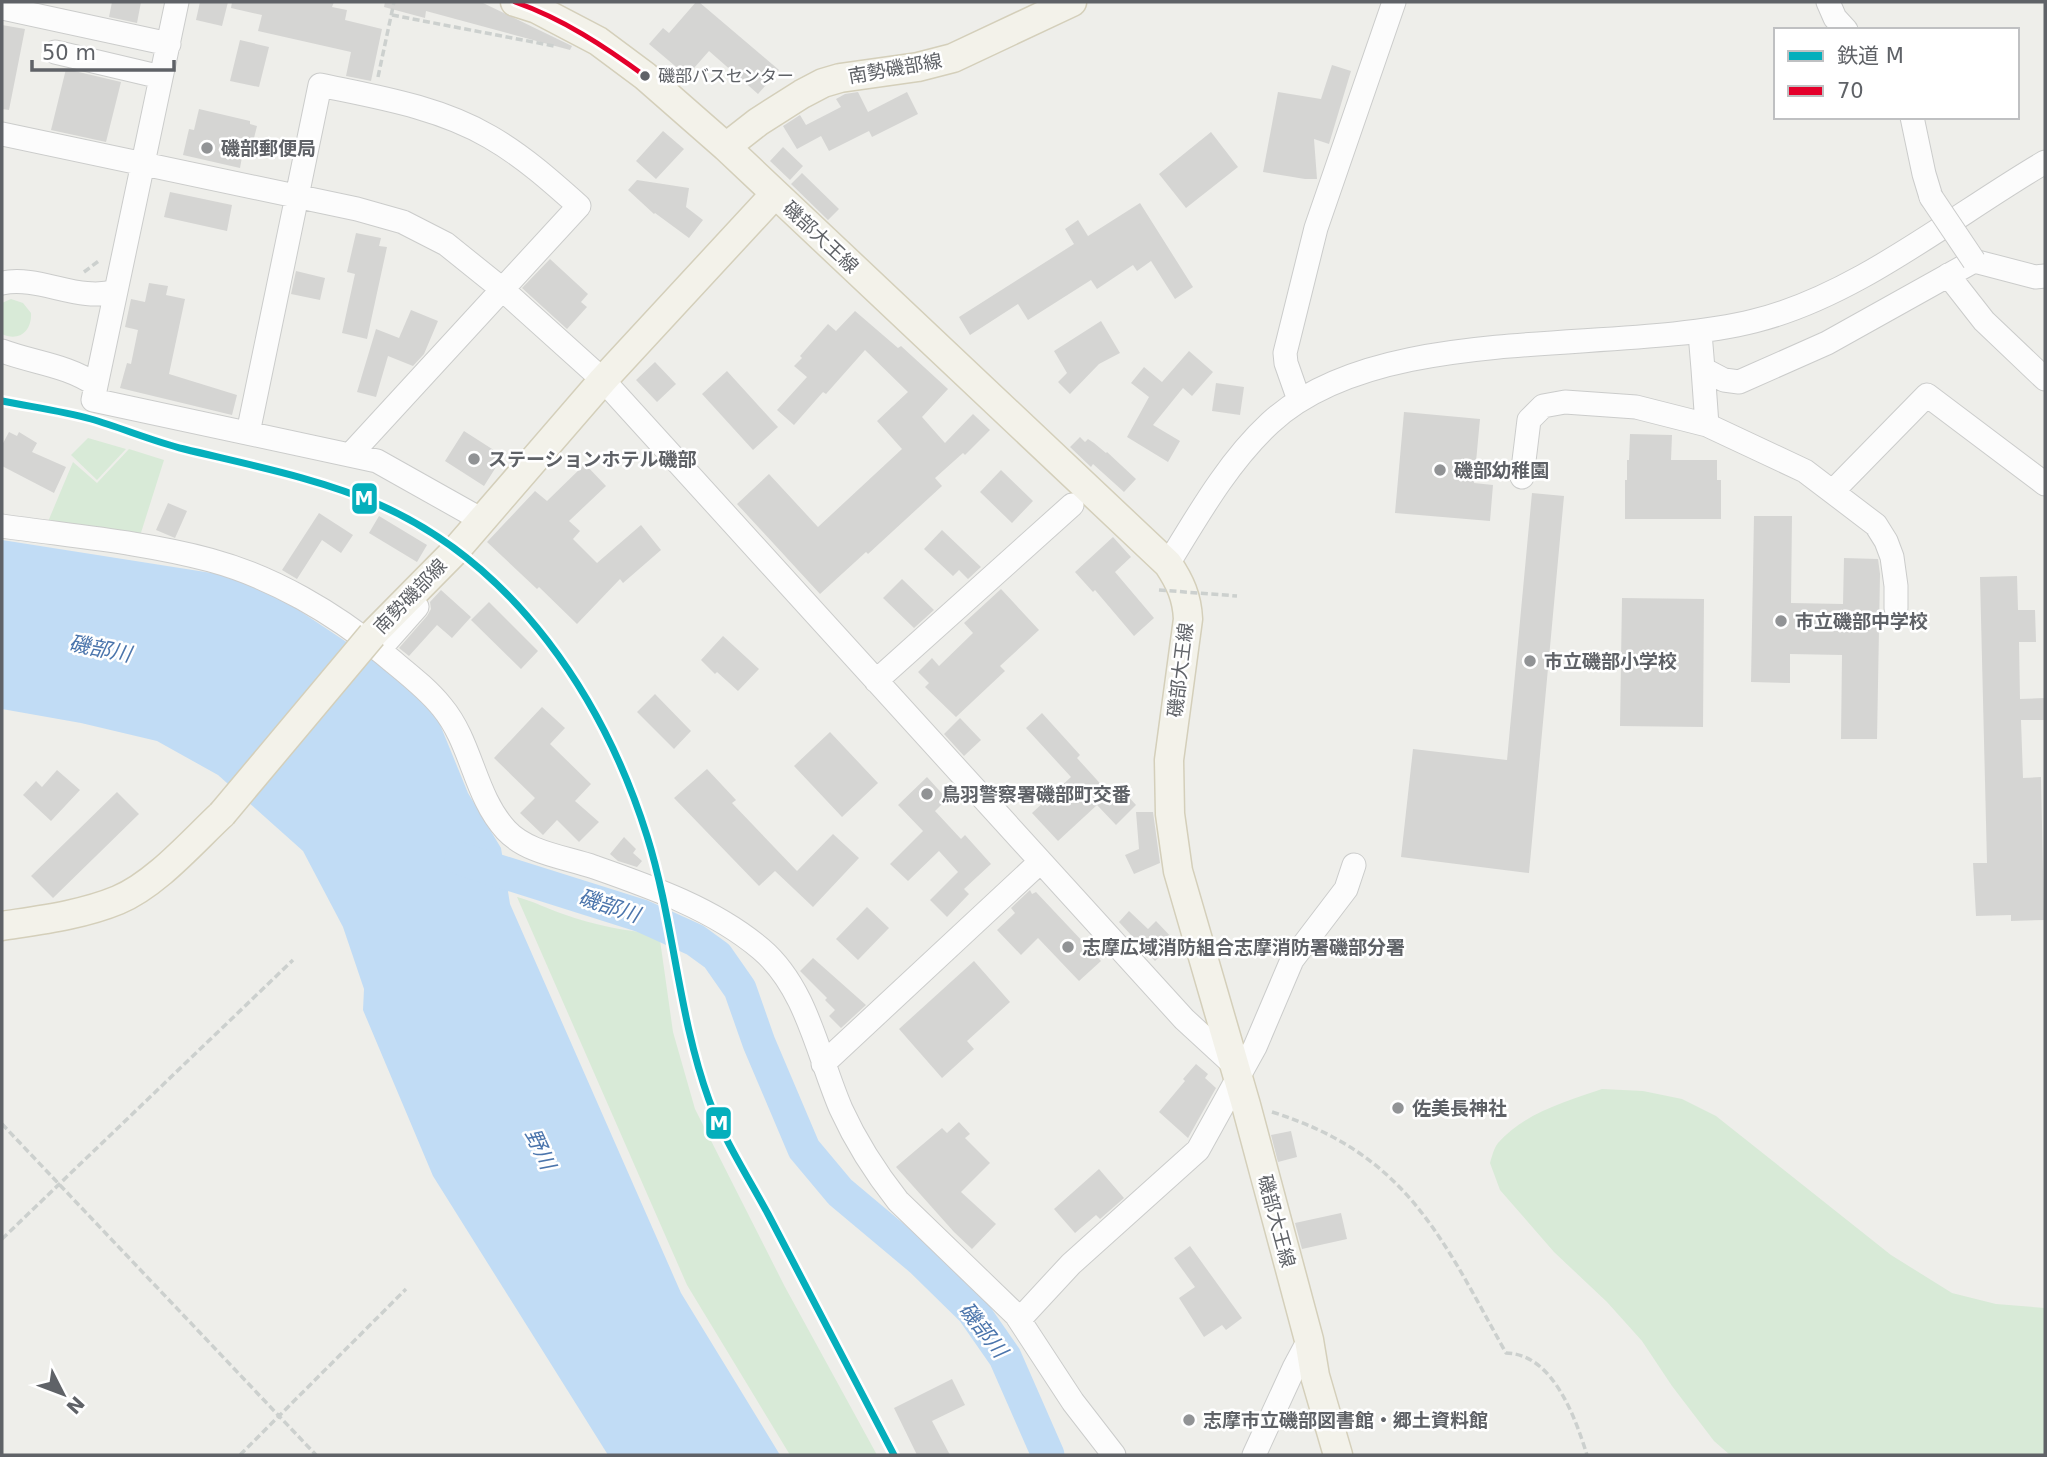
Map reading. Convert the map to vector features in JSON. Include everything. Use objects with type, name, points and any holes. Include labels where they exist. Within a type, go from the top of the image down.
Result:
[{"type":"main road","name":"磯部大王線","points":[[515,2],[537,9],[598,41],[645,76],[726,147],[1168,564],[1186,597],[1188,619],[1169,760],[1170,814],[1178,871],[1239,1083],[1309,1340],[1315,1377],[1338,1455]]},
{"type":"main road","name":"南勢磯部線","points":[[726,147],[758,122],[823,83],[840,78],[918,67],[953,58],[1072,2]]},
{"type":"main road","name":"南勢磯部線","points":[[2,926],[60,916],[119,900],[161,872],[222,814],[375,643],[603,380],[775,194]]},
{"type":"street","points":[[95,392],[177,2]]},
{"type":"street","points":[[1299,400],[1284,353],[1316,228],[1394,2]]},
{"type":"street","points":[[1828,2],[1835,18],[1844,28]]},
{"type":"street","points":[[2,8],[169,44]]},
{"type":"street","points":[[55,52],[161,78]]},
{"type":"street","points":[[248,433],[320,85],[374,96],[454,120],[489,136],[526,160],[579,206],[350,455]]},
{"type":"street","points":[[1912,119],[1931,197],[1974,261],[2035,277],[2045,276]]},
{"type":"street","points":[[2,134],[357,209],[402,222],[446,244],[502,289],[603,380],[1184,1019],[1239,1083]]},
{"type":"street","points":[[1168,564],[1208,500],[1243,453],[1270,423],[1299,400],[1328,386],[1378,367],[1459,351],[1700,333],[1757,321],[1814,300],[1873,269],[2045,162]]},
{"type":"street","points":[[1703,369],[1724,380],[1739,382],[1827,343],[1974,261]]},
{"type":"street","points":[[1948,275],[1984,321],[2045,379]]},
{"type":"street","points":[[2,283],[16,280],[89,294],[116,291]]},
{"type":"street","points":[[1700,333],[1707,425]]},
{"type":"street","points":[[2,351],[83,376],[95,392],[248,433],[377,461],[482,520]]},
{"type":"street","points":[[1833,491],[1927,395],[2045,484]]},
{"type":"street","points":[[1522,477],[1529,420],[1543,406],[1565,402],[1636,408],[1707,425],[1805,471],[1876,524],[1892,557],[1896,608]]},
{"type":"street","points":[[876,681],[1072,505]]},
{"type":"street","points":[[2,526],[120,543],[212,561],[270,583],[302,599],[375,643],[444,709],[458,732],[486,800],[506,831],[529,847],[592,866],[678,900],[753,943],[775,962],[801,1004],[842,1111],[870,1163],[898,1202],[1020,1319],[1063,1387],[1114,1455]]},
{"type":"street","points":[[823,1064],[1041,862]]},
{"type":"street","points":[[1020,1319],[1071,1264],[1198,1150],[1239,1083],[1292,960],[1339,901],[1354,865]]},
{"type":"street","points":[[1254,1455],[1309,1340]]},
{"type":"path","points":[[374,96],[394,2]]},
{"type":"path","points":[[391,15],[556,47]]},
{"type":"path","points":[[76,273],[86,272],[104,256]]},
{"type":"path","points":[[1159,590],[1237,596]]},
{"type":"path","points":[[2,1239],[293,960]]},
{"type":"path","points":[[1239,1083],[1274,1112],[1330,1133],[1374,1161],[1390,1176],[1428,1220],[1451,1253],[1506,1353],[1520,1353],[1534,1361],[1547,1374],[1565,1402],[1587,1455]]},
{"type":"path","points":[[2,1124],[316,1455]]},
{"type":"path","points":[[240,1455],[406,1289]]},
{"type":"green space","points":[[11,299],[23,303],[31,313],[27,330],[14,337],[2,334],[2,303]]},
{"type":"green space","points":[[88,438],[126,449],[97,480],[71,455]]},
{"type":"green space","points":[[129,449],[164,460],[139,539],[47,524],[73,462],[97,483]]},
{"type":"green space","points":[[517,897],[598,925],[659,933],[673,1032],[695,1109],[785,1287],[877,1455],[790,1455],[687,1285]]},
{"type":"green space","points":[[1602,1089],[1643,1091],[1682,1099],[1716,1116],[1891,1255],[1952,1293],[1996,1304],[2045,1308],[2045,1455],[1730,1455],[1714,1441],[1642,1341],[1607,1302],[1554,1252],[1500,1190],[1490,1163],[1498,1143],[1520,1124],[1547,1109]]},
{"type":"water","name":"野川","points":[[2,540],[218,574],[247,584],[294,607],[372,659],[428,706],[439,722],[468,793],[501,848],[510,904],[681,1293],[780,1455],[608,1455],[433,1176],[363,1010],[364,989],[343,927],[303,851],[218,775],[157,741],[81,723],[2,709]]},
{"type":"building","points":[[112,2],[141,2],[137,23],[109,17]]},
{"type":"building","points":[[200,2],[228,2],[222,26],[196,20]]},
{"type":"building","points":[[232,2],[334,2],[332,7],[347,10],[345,20],[382,29],[371,81],[346,76],[351,52],[258,31],[262,15],[231,8]]},
{"type":"building","points":[[385,2],[481,2],[572,46],[570,50],[426,11],[425,18],[384,7]]},
{"type":"building","points":[[696,2],[779,70],[758,94],[709,51],[687,76],[649,44],[663,28],[669,33]]},
{"type":"building","points":[[2,25],[25,29],[9,110],[2,109]]},
{"type":"building","points":[[240,40],[269,47],[259,87],[230,81]]},
{"type":"building","points":[[1332,65],[1351,71],[1329,144],[1314,139],[1317,179],[1263,172],[1278,92],[1321,99]]},
{"type":"building","points":[[66,69],[121,82],[106,142],[51,130]]},
{"type":"building","points":[[858,92],[868,112],[907,92],[918,114],[872,137],[869,131],[829,151],[821,136],[797,149],[783,126],[800,115],[806,125],[841,107],[836,99]]},
{"type":"building","points":[[199,109],[250,121],[250,124],[257,126],[249,158],[242,157],[240,168],[183,155],[189,129],[194,130]]},
{"type":"building","points":[[663,131],[684,149],[656,179],[636,161]]},
{"type":"building","points":[[1211,132],[1238,167],[1186,208],[1159,174]]},
{"type":"building","points":[[783,147],[803,166],[790,180],[770,161]]},
{"type":"building","points":[[802,173],[839,209],[828,220],[791,184]]},
{"type":"building","points":[[637,180],[689,188],[686,207],[703,220],[689,238],[654,214],[628,190]]},
{"type":"building","points":[[170,192],[232,205],[227,231],[164,217]]},
{"type":"building","points":[[1140,203],[1193,287],[1175,299],[1151,261],[1137,271],[1133,265],[1097,289],[1091,280],[1028,320],[1018,304],[970,335],[959,317],[1074,244],[1065,229],[1078,220],[1088,236]]},
{"type":"building","points":[[356,233],[381,238],[379,246],[387,247],[367,339],[342,333],[355,274],[347,272]]},
{"type":"building","points":[[550,259],[588,294],[581,302],[587,307],[567,329],[522,288]]},
{"type":"building","points":[[296,271],[325,278],[320,300],[291,294]]},
{"type":"building","points":[[149,283],[168,286],[166,295],[185,299],[169,374],[237,395],[232,415],[120,388],[127,363],[131,364],[138,330],[125,327],[131,299],[145,302]]},
{"type":"building","points":[[411,310],[438,321],[424,354],[413,366],[388,356],[376,397],[357,392],[376,329],[399,338]]},
{"type":"building","points":[[855,311],[898,348],[901,346],[948,389],[922,417],[945,443],[973,414],[990,430],[965,455],[963,453],[935,478],[942,486],[820,594],[737,504],[769,474],[818,527],[902,449],[877,421],[908,392],[865,350],[794,425],[777,410],[807,377],[794,366],[802,358],[800,356],[828,324],[836,331]]},
{"type":"building","points":[[1101,321],[1120,353],[1099,364],[1070,394],[1058,382],[1067,373],[1054,351]]},
{"type":"building","points":[[1189,351],[1213,372],[1192,396],[1183,388],[1153,425],[1180,441],[1168,462],[1127,437],[1149,397],[1131,383],[1144,367],[1162,382]]},
{"type":"building","points":[[655,362],[676,384],[657,402],[636,380]]},
{"type":"building","points":[[727,371],[778,427],[753,450],[702,394]]},
{"type":"building","points":[[1216,383],[1244,387],[1240,415],[1212,411]]},
{"type":"building","points":[[1404,412],[1480,419],[1474,483],[1493,485],[1490,521],[1395,513]]},
{"type":"building","name":"ステーションホテル磯部","points":[[464,431],[503,456],[484,486],[445,461]]},
{"type":"building","points":[[9,432],[17,436],[19,432],[37,443],[32,452],[66,467],[54,493],[2,466],[2,445]]},
{"type":"building","points":[[1630,434],[1672,435],[1671,460],[1717,460],[1717,480],[1721,480],[1721,519],[1625,519],[1625,480]]},
{"type":"building","points":[[1080,437],[1085,442],[1088,439],[1107,452],[1136,479],[1124,492],[1070,447]]},
{"type":"building","points":[[585,464],[606,486],[569,521],[580,531],[573,539],[597,563],[641,525],[661,550],[623,583],[620,579],[577,624],[487,542],[535,491],[547,501]]},
{"type":"building","points":[[1001,470],[1033,501],[1012,523],[980,492]]},
{"type":"building","points":[[1532,493],[1564,496],[1529,873],[1401,857],[1413,749],[1507,760]]},
{"type":"building","points":[[168,503],[187,511],[175,538],[156,530]]},
{"type":"building","points":[[319,513],[353,535],[341,553],[322,540],[297,579],[282,570]]},
{"type":"building","points":[[379,516],[427,545],[417,562],[369,533]]},
{"type":"building","points":[[1754,516],[1792,516],[1791,603],[1843,604],[1844,558],[1878,559],[1877,739],[1841,739],[1842,655],[1790,654],[1790,683],[1751,682]]},
{"type":"building","points":[[942,530],[981,567],[968,579],[959,570],[953,576],[924,549]]},
{"type":"building","points":[[1113,537],[1131,557],[1115,572],[1154,618],[1134,636],[1095,590],[1093,592],[1075,572]]},
{"type":"building","points":[[2017,576],[2018,610],[2035,610],[2036,642],[2019,642],[2020,699],[2045,698],[2045,720],[2021,720],[2023,778],[2041,777],[2044,920],[2011,921],[2011,915],[1976,916],[1973,863],[1987,863],[1980,577]]},
{"type":"building","points":[[902,579],[934,610],[914,628],[883,598]]},
{"type":"building","points":[[1001,589],[1039,630],[1000,666],[1005,671],[956,717],[925,687],[929,683],[918,672],[932,658],[939,666],[973,633],[964,623]]},
{"type":"building","points":[[441,590],[471,617],[452,638],[437,625],[409,656],[399,648],[427,616],[431,609],[430,602]]},
{"type":"building","points":[[1622,598],[1704,599],[1703,727],[1620,726]]},
{"type":"building","points":[[489,602],[538,651],[521,669],[471,620]]},
{"type":"building","points":[[723,636],[759,669],[738,691],[701,660]]},
{"type":"building","points":[[655,694],[691,731],[674,749],[637,712]]},
{"type":"building","points":[[542,707],[565,728],[550,744],[591,784],[575,801],[599,822],[579,842],[557,820],[543,835],[520,813],[535,798],[494,758]]},
{"type":"building","points":[[1042,713],[1080,755],[1077,758],[1116,801],[1125,793],[1136,805],[1116,825],[1097,805],[1058,841],[1032,813],[1071,777],[1026,728]]},
{"type":"building","points":[[960,718],[981,740],[964,756],[944,734]]},
{"type":"building","points":[[830,732],[878,783],[842,817],[794,766]]},
{"type":"building","points":[[707,769],[736,800],[732,803],[797,871],[833,834],[859,858],[813,907],[775,871],[759,886],[674,798]]},
{"type":"building","points":[[57,770],[80,790],[51,821],[23,795],[36,781],[42,787]]},
{"type":"building","points":[[927,777],[947,799],[935,811],[961,839],[965,835],[991,864],[964,889],[969,894],[947,917],[930,900],[958,872],[939,851],[908,881],[890,864],[923,831],[898,805]]},
{"type":"building","points":[[117,792],[139,814],[53,898],[31,876]]},
{"type":"building","points":[[1136,812],[1153,812],[1160,863],[1134,874],[1125,855],[1139,849]]},
{"type":"building","points":[[624,837],[636,849],[633,853],[642,861],[637,867],[618,861],[610,854]]},
{"type":"building","points":[[1030,890],[1032,894],[1036,892],[1101,961],[1079,981],[1038,938],[1021,955],[997,930],[1015,913],[1011,908]]},
{"type":"building","points":[[867,907],[889,928],[858,960],[836,939]]},
{"type":"building","points":[[1129,911],[1148,929],[1156,921],[1175,941],[1155,961],[1119,922]]},
{"type":"building","points":[[813,958],[866,1005],[841,1028],[829,1016],[835,1010],[825,1000],[827,998],[800,971]]},
{"type":"building","points":[[974,961],[1010,1002],[967,1041],[974,1049],[942,1078],[899,1029]]},
{"type":"building","points":[[1196,1064],[1208,1074],[1205,1078],[1216,1088],[1188,1138],[1159,1112]]},
{"type":"building","points":[[959,1122],[970,1134],[965,1138],[990,1163],[961,1192],[996,1224],[972,1249],[896,1167],[942,1128],[947,1133]]},
{"type":"building","points":[[1291,1131],[1297,1157],[1278,1162],[1271,1135]]},
{"type":"building","points":[[1099,1169],[1124,1198],[1100,1219],[1096,1215],[1075,1233],[1054,1209]]},
{"type":"building","points":[[1341,1213],[1347,1239],[1302,1249],[1295,1223]]},
{"type":"building","points":[[1190,1246],[1242,1318],[1226,1330],[1222,1325],[1204,1337],[1179,1298],[1195,1287],[1174,1258]]},
{"type":"building","points":[[952,1379],[965,1405],[932,1421],[950,1455],[917,1455],[894,1408]]},
{"type":"waterway","name":"磯部川","points":[[461,859],[642,916],[695,940],[717,956],[740,989],[759,1043],[804,1149],[840,1192],[921,1260],[973,1311],[1005,1357],[1048,1455]]},
{"type":"rail line","name":"M","points":[[2,401],[91,419],[172,446],[308,480],[380,505],[428,531],[473,563],[512,600],[548,642],[579,687],[606,735],[629,785],[656,869],[690,1035],[715,1115],[894,1455]]},
{"type":"transit line","name":"70","points":[[515,2],[583,34],[645,76]]},
{"type":"place","name":"磯部バスセンター","points":[[645,76]]},
{"type":"place","name":"磯部郵便局","points":[[207,148]]},
{"type":"place","name":"ステーションホテル磯部","points":[[474,459]]},
{"type":"place","name":"磯部幼稚園","points":[[1440,470]]},
{"type":"place","name":"市立磯部中学校","points":[[1781,621]]},
{"type":"place","name":"市立磯部小学校","points":[[1530,661]]},
{"type":"place","name":"鳥羽警察署磯部町交番","points":[[927,794]]},
{"type":"place","name":"志摩広域消防組合志摩消防署磯部分署","points":[[1068,947]]},
{"type":"place","name":"佐美長神社","points":[[1398,1108]]},
{"type":"place","name":"志摩市立磯部図書館・郷土資料館","points":[[1189,1420]]}]
